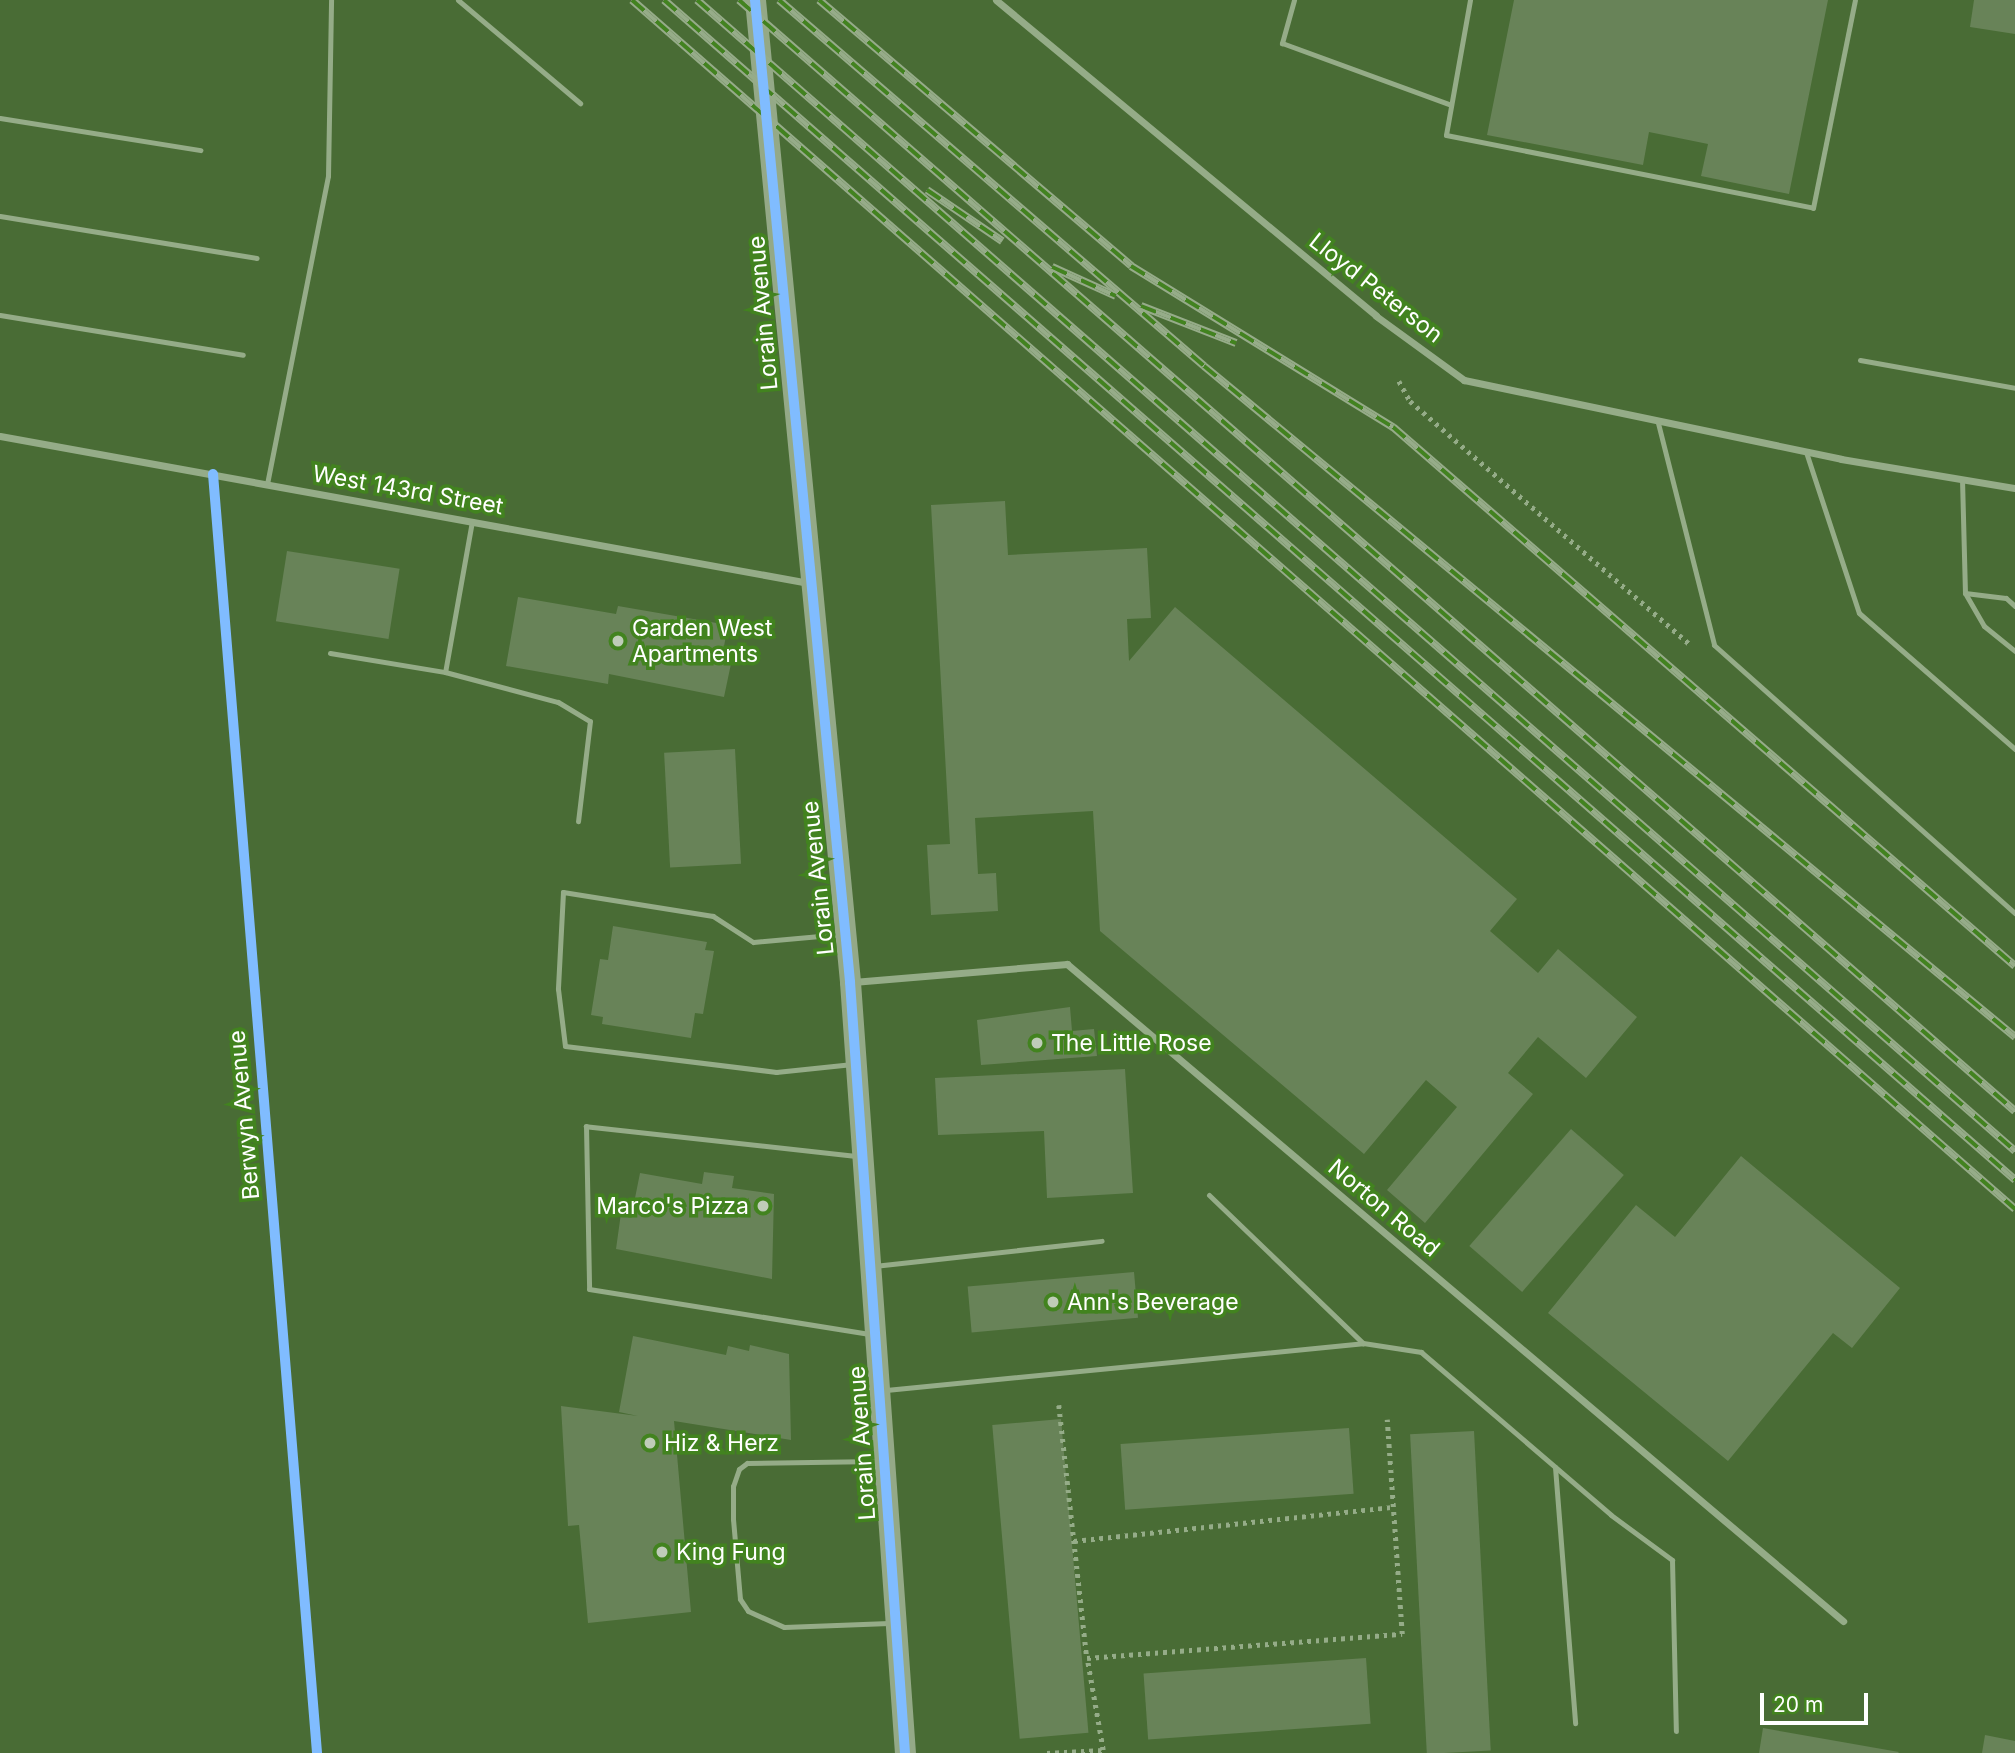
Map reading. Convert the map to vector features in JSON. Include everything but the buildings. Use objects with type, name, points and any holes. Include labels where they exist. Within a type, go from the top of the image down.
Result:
[{"type":"main road","name":"Lorain Avenue","points":[[755,0],[850,982],[905,1753]]},
{"type":"street","name":"Lloyd Peterson","points":[[996,0],[1376,316],[1464,380],[1658,423],[2015,488]]},
{"type":"street","name":"West 143rd Street","points":[[0,436],[810,583]]},
{"type":"street","name":"Berwyn Avenue","points":[[213,474],[317,1753]]},
{"type":"street","name":"Norton Road","points":[[850,982],[1066,964],[1843,1621]]},
{"type":"lane","points":[[267,484],[328,176],[331,0]]},
{"type":"lane","points":[[458,0],[580,103]]},
{"type":"lane","points":[[1294,0],[1282,43],[1451,104]]},
{"type":"lane","points":[[1470,0],[1446,135],[1813,208],[1855,0]]},
{"type":"lane","points":[[0,118],[200,150]]},
{"type":"lane","points":[[0,216],[257,258]]},
{"type":"lane","points":[[0,315],[243,355]]},
{"type":"lane","points":[[1860,360],[2015,388]]},
{"type":"lane","points":[[1658,423],[1714,645],[2015,913]]},
{"type":"lane","points":[[1806,452],[1859,613],[2015,748]]},
{"type":"lane","points":[[1962,479],[1965,593],[1984,626],[2015,651]]},
{"type":"lane","points":[[445,672],[472,521]]},
{"type":"lane","points":[[1965,593],[2006,598],[2015,606]]},
{"type":"lane","points":[[330,653],[445,672],[558,702],[590,721],[578,821]]},
{"type":"lane","points":[[845,933],[753,942],[713,916],[563,892],[558,989],[565,1046],[776,1072],[856,1064]]},
{"type":"lane","points":[[862,1157],[586,1126],[589,1289],[875,1335]]},
{"type":"lane","points":[[1209,1195],[1363,1343]]},
{"type":"lane","points":[[870,1266],[1102,1241]]},
{"type":"lane","points":[[879,1390],[1363,1343],[1421,1352],[1555,1467],[1672,1560],[1676,1731]]},
{"type":"lane","points":[[884,1461],[747,1464],[739,1469],[733,1486],[733,1519],[740,1599],[748,1611],[784,1627],[896,1623]]},
{"type":"lane","points":[[1555,1467],[1575,1723]]},
{"type":"path","points":[[1399,381],[1410,401],[1694,647]]},
{"type":"path","points":[[1047,1753],[1103,1750],[1087,1658],[1059,1405]]},
{"type":"path","points":[[1087,1658],[1402,1634],[1387,1420]]},
{"type":"path","points":[[1074,1541],[1392,1507]]},
{"type":"railway","points":[[632,0],[2015,1209]]},
{"type":"railway","points":[[664,0],[2015,1180]]},
{"type":"railway","points":[[697,0],[2015,1151]]},
{"type":"railway","points":[[739,0],[2015,1111]]},
{"type":"railway","points":[[779,0],[1204,366],[2015,1037]]},
{"type":"railway","points":[[819,0],[1131,266],[1393,427],[2015,966]]},
{"type":"railway","points":[[927,190],[1002,241]]},
{"type":"railway","points":[[1052,267],[1116,296]]},
{"type":"railway","points":[[1141,306],[1236,343]]},
{"type":"cycle path","points":[[755,0],[850,982],[905,1753]]},
{"type":"cycle path","points":[[213,474],[317,1753]]},
{"type":"place","name":"Garden West Apartments","points":[[618,641]]},
{"type":"place","name":"The Little Rose","points":[[1037,1043]]},
{"type":"place","name":"Marco's Pizza","points":[[763,1206]]},
{"type":"place","name":"Ann's Beverage","points":[[1053,1302]]},
{"type":"place","name":"Hiz & Herz","points":[[650,1443]]},
{"type":"place","name":"King Fung","points":[[662,1552]]}]
